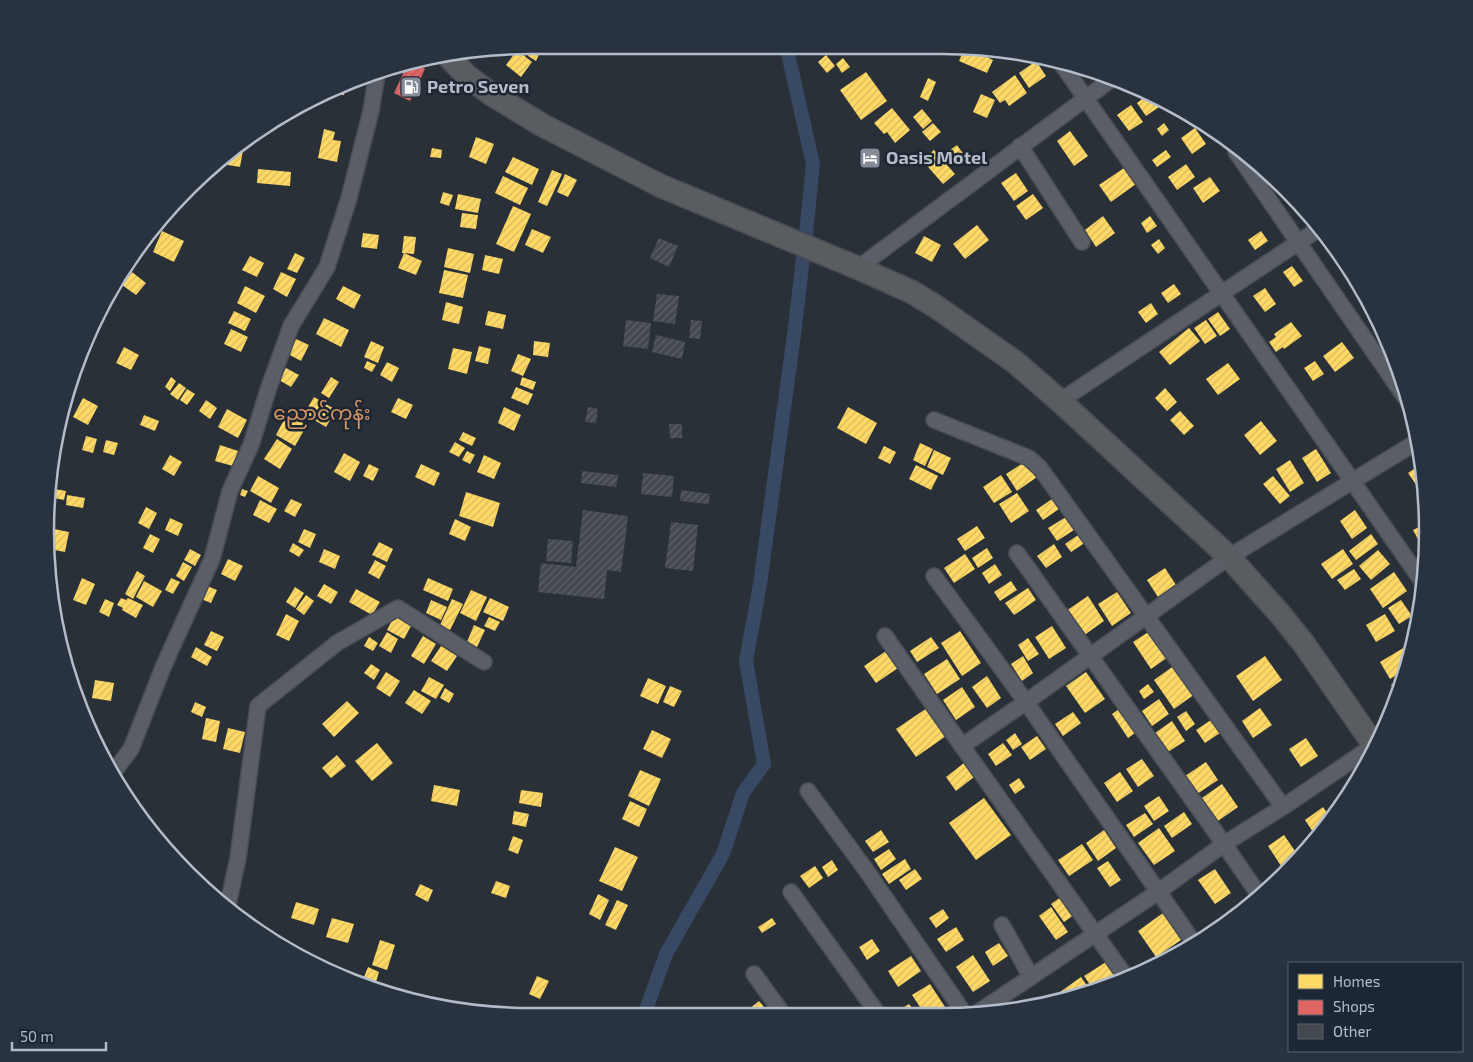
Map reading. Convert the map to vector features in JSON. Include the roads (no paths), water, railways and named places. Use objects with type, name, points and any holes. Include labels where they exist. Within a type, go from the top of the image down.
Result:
[{"type":"highway","points":[[452,61],[467,76],[483,88],[542,125],[661,186],[912,292],[938,308],[1014,362],[1060,401],[1229,557],[1304,644],[1372,738]]},
{"type":"street","points":[[1066,70],[1417,574]]},
{"type":"street","points":[[117,768],[131,749],[164,665],[212,559],[230,491],[251,445],[291,326],[327,268],[351,188],[371,111],[376,80]]},
{"type":"street","points":[[858,268],[1106,83]]},
{"type":"street","points":[[1020,146],[1082,242]]},
{"type":"street","points":[[1240,158],[1396,384]]},
{"type":"street","points":[[1060,401],[1314,232]]},
{"type":"street","points":[[934,420],[1029,458],[1040,468],[1283,806]]},
{"type":"street","points":[[962,746],[1229,557],[1411,445]]},
{"type":"street","points":[[1017,553],[1256,891]]},
{"type":"street","points":[[934,576],[1026,702],[1191,938]]},
{"type":"street","points":[[229,901],[238,858],[258,706],[337,643],[398,608],[484,662]]},
{"type":"street","points":[[886,636],[1123,973]]},
{"type":"street","points":[[988,1006],[1158,892],[1224,844],[1364,754]]},
{"type":"street","points":[[808,791],[866,870],[960,1007]]},
{"type":"street","points":[[791,892],[874,1008]]},
{"type":"street","points":[[1002,925],[1031,977]]},
{"type":"street","points":[[754,974],[779,1008]]},
{"type":"waterway","points":[[788,54],[813,164],[806,233]]},
{"type":"waterway","points":[[647,1008],[666,954],[723,854],[743,793],[764,764],[746,661],[760,584],[803,258]]},
{"type":"place","name":"Petro Seven","points":[[411,87]]},
{"type":"place","name":"Oasis Motel","points":[[870,158]]},
{"type":"district","name":"ညောင်ကုန်း","points":[[322,413]]}]
